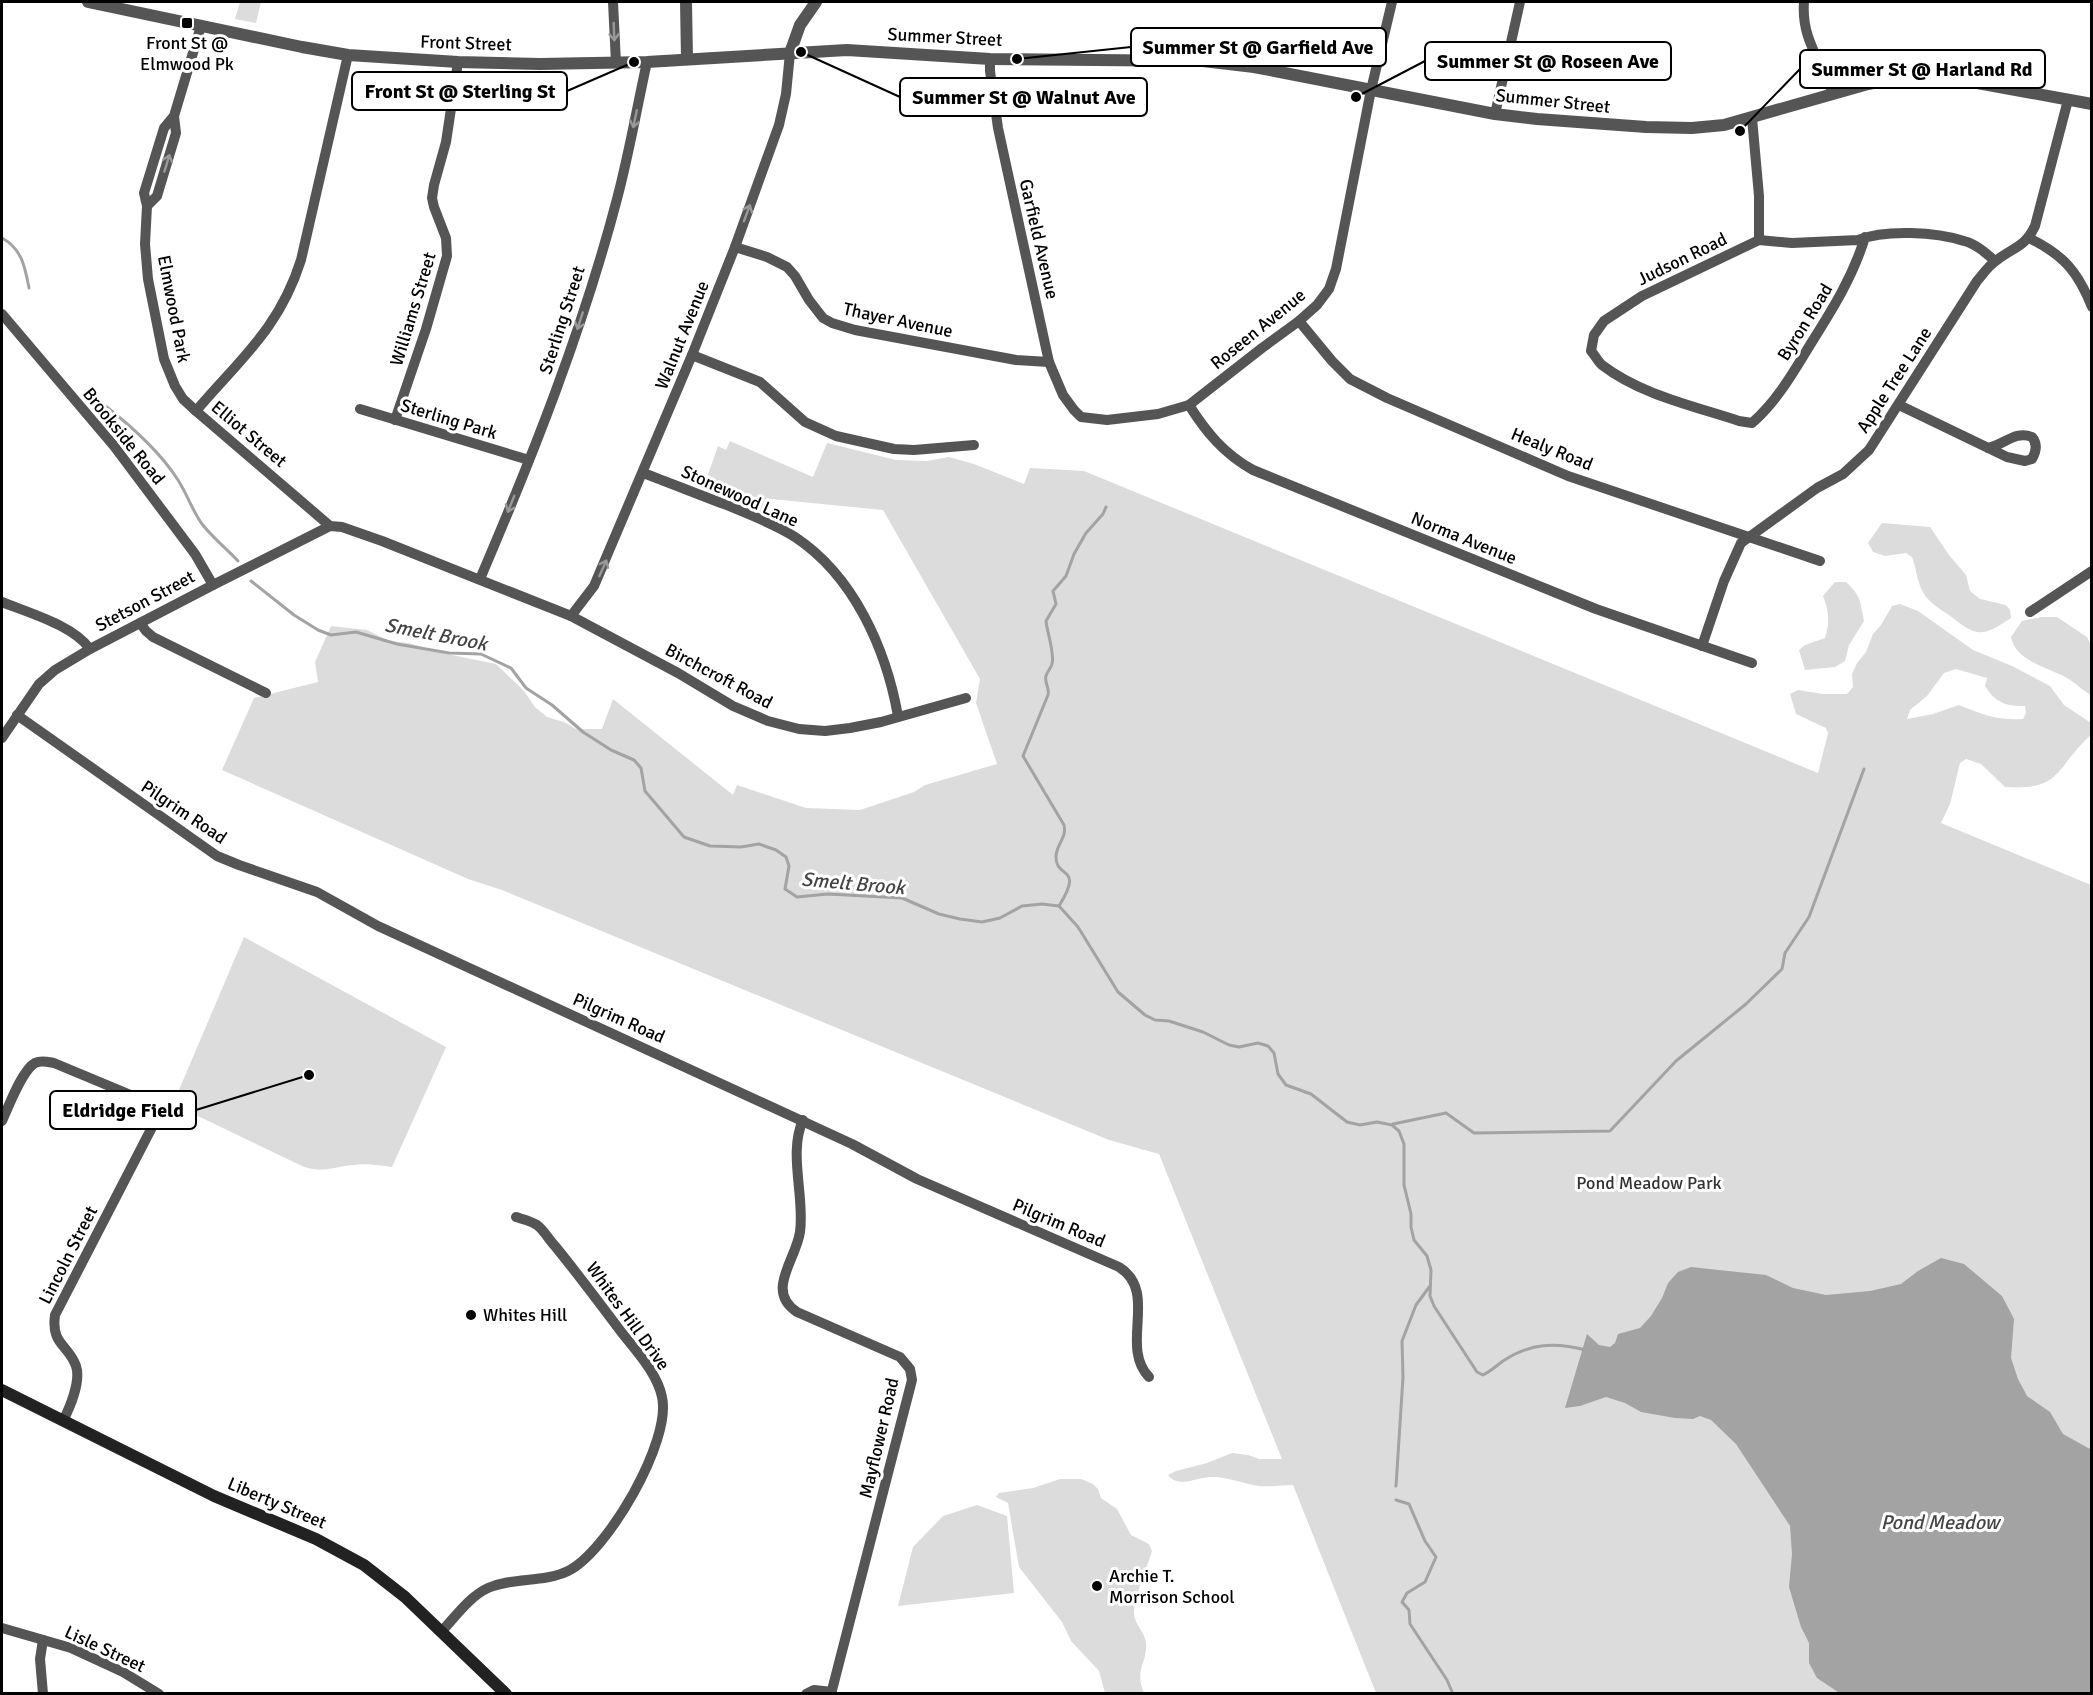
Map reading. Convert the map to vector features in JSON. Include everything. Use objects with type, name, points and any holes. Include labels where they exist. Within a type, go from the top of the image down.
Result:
[{"type":"main road","name":"Liberty Street","points":[[2,1390],[214,1496],[307,1534],[345,1554],[388,1583],[442,1631],[506,1694]]},
{"type":"street","name":"Front Street","points":[[88,2],[348,55],[458,62],[540,64],[647,62],[790,53]]},
{"type":"street","points":[[613,2],[616,63]]},
{"type":"street","points":[[686,2],[687,59]]},
{"type":"street","points":[[790,53],[800,24],[816,2]]},
{"type":"street","name":"Roseen Avenue","points":[[1081,417],[1107,420],[1158,414],[1189,405],[1299,321],[1317,305],[1329,289],[1336,269],[1371,90],[1392,2]]},
{"type":"street","points":[[1495,114],[1520,2]]},
{"type":"street","points":[[1804,2],[1805,30],[1833,94]]},
{"type":"street","name":"Elmwood Park","points":[[196,411],[183,399],[175,386],[164,359],[148,279],[145,244],[147,206],[144,193],[164,128],[174,116],[201,26]]},
{"type":"street","name":"Summer Street","points":[[790,53],[847,50],[990,59],[1203,61],[1254,67],[1495,114],[1591,124],[1674,128],[1707,127],[1752,118],[1886,80],[1922,77],[1972,82],[2091,104]]},
{"type":"street","name":"Walnut Avenue","points":[[571,616],[594,586],[643,473],[735,247],[779,125],[786,94],[790,53]]},
{"type":"street","name":"Elliot Street","points":[[348,55],[293,286],[281,309],[257,343],[196,411],[330,526],[342,527],[571,616]]},
{"type":"street","name":"Garfield Avenue","points":[[990,59],[998,128],[1049,362],[1063,395],[1081,417]]},
{"type":"street","name":"Williams Street","points":[[395,420],[447,256],[446,238],[434,207],[434,185],[446,142],[458,62]]},
{"type":"street","name":"Sterling Street","points":[[480,579],[566,362],[622,179],[647,62]]},
{"type":"street","points":[[2068,100],[2035,226],[2029,238],[2052,250],[2075,272],[2091,308]]},
{"type":"street","points":[[1752,118],[1759,196],[1759,240],[1792,243],[1858,240],[1865,237],[1911,232],[1965,241],[1984,251],[1995,261]]},
{"type":"street","name":"Byron Road","points":[[1759,417],[1772,404],[1848,284],[1858,262],[1865,237]]},
{"type":"street","name":"Apple Tree Lane","points":[[1702,646],[1734,555],[1741,543],[1817,488],[1844,474],[1869,450],[1977,281],[1995,261],[2021,246],[2029,238]]},
{"type":"street","name":"Judson Road","points":[[1759,240],[1642,296],[1604,321],[1594,335],[1591,351],[1600,364],[1634,384],[1664,396],[1739,421],[1752,423],[1759,417]]},
{"type":"street","name":"Thayer Avenue","points":[[735,247],[767,257],[787,267],[815,309],[832,323],[855,330],[1016,360],[1049,362]]},
{"type":"street","name":"Brookside Road","points":[[2,314],[114,446],[195,555],[213,585]]},
{"type":"street","name":"Healy Road","points":[[1299,321],[1350,379],[1387,398],[1568,476],[1820,561]]},
{"type":"street","points":[[692,355],[760,382],[806,422],[836,436],[914,450],[974,446]]},
{"type":"street","name":"Norma Avenue","points":[[1189,405],[1210,436],[1224,451],[1252,470],[1528,583],[1752,663]]},
{"type":"street","points":[[1899,405],[1988,448]]},
{"type":"street","name":"Sterling Park","points":[[360,409],[529,460]]},
{"type":"street","name":"Stonewood Lane","points":[[643,473],[770,524],[796,538],[816,554],[861,610],[886,666],[894,691],[898,716]]},
{"type":"street","name":"Stetson Street","points":[[2,738],[44,679],[55,670],[90,649],[330,526]]},
{"type":"street","points":[[2030,612],[2091,571]]},
{"type":"street","points":[[2,602],[70,631],[81,638],[90,649]]},
{"type":"street","name":"Birchcroft Road","points":[[571,616],[678,673],[733,706],[768,721],[799,729],[825,731],[882,722],[966,698]]},
{"type":"street","points":[[140,623],[149,635],[157,640],[266,693]]},
{"type":"street","name":"Pilgrim Road","points":[[17,716],[217,856],[317,891],[378,926],[803,1120],[862,1148],[917,1179],[1124,1270],[1133,1280],[1137,1292],[1137,1356],[1149,1377]]},
{"type":"street","points":[[2,1121],[26,1071],[35,1063],[44,1062],[54,1063],[162,1108],[183,1122]]},
{"type":"street","name":"Lincoln Street","points":[[63,1421],[72,1397],[77,1373],[75,1363],[55,1333],[54,1322],[57,1309],[162,1108]]},
{"type":"street","name":"Mayflower Road","points":[[803,1120],[797,1140],[801,1228],[796,1250],[782,1284],[785,1301],[797,1312],[900,1357],[907,1364],[911,1374],[910,1394],[832,1693]]},
{"type":"street","name":"Whites Hill Drive","points":[[442,1631],[471,1600],[485,1589],[555,1576],[569,1570],[592,1552],[607,1536],[631,1497],[654,1452],[662,1423],[662,1398],[652,1374],[571,1265],[537,1225],[516,1217]]},
{"type":"street","name":"Lisle Street","points":[[2,1628],[86,1654],[159,1694]]},
{"type":"street","points":[[43,1640],[40,1659],[43,1694]]},
{"type":"street","points":[[806,1694],[813,1690],[832,1693]]},
{"type":"green space","points":[[240,2],[261,2],[256,23],[235,19]]},
{"type":"green space","name":"Pond Meadow Park","points":[[730,441],[813,477],[827,443],[896,460],[927,461],[949,457],[974,464],[1024,484],[1030,468],[1084,471],[1818,773],[1828,733],[1826,728],[1796,714],[1790,694],[1798,690],[1823,694],[1847,694],[1853,687],[1852,674],[1866,652],[1873,634],[1892,606],[1900,604],[1918,611],[1973,650],[2012,666],[2050,686],[2064,705],[2091,723],[2091,735],[2056,774],[2048,781],[2038,785],[2005,787],[1981,764],[1966,759],[1960,763],[1950,804],[1941,823],[2091,885],[2091,1693],[1376,1693],[1293,1485],[1259,1486],[1218,1477],[1180,1482],[1168,1475],[1232,1453],[1259,1459],[1282,1459],[1159,1154],[1109,1140],[502,890],[468,879],[222,770],[254,698],[318,682],[315,662],[331,626],[367,630],[389,641],[409,643],[442,653],[496,664],[547,717],[564,722],[576,729],[602,729],[613,699],[733,795],[737,785],[806,808],[860,810],[914,792],[925,785],[997,764],[976,703],[980,679],[883,510],[771,499],[765,513],[704,486],[718,446],[726,450]],"holes":[[[1956,669],[1987,678],[1985,686],[1997,700],[2012,706],[2025,706],[2026,713],[2023,719],[1998,718],[1959,705],[1933,714],[1907,719],[1910,710],[1927,696],[1944,673]]]},
{"type":"green space","points":[[1882,523],[1930,527],[1966,575],[1970,591],[1980,599],[2006,605],[2010,610],[2011,618],[1993,629],[1979,632],[1966,628],[1937,607],[1928,600],[1923,592],[1912,557],[1906,553],[1885,556],[1873,552],[1868,543]]},
{"type":"green space","points":[[1835,582],[1846,582],[1855,591],[1861,604],[1864,621],[1849,645],[1845,661],[1835,667],[1805,670],[1799,650],[1805,645],[1825,638],[1828,617],[1823,596]]},
{"type":"green space","points":[[2041,617],[2057,617],[2087,637],[2091,645],[2091,695],[2067,678],[2026,658],[2014,645],[2011,637],[2022,621]]},
{"type":"green space","points":[[244,937],[446,1047],[392,1167],[363,1164],[324,1170],[304,1167],[173,1104]]},
{"type":"green space","points":[[1060,1479],[1081,1479],[1093,1484],[1098,1489],[1101,1498],[1117,1509],[1131,1535],[1149,1544],[1152,1551],[1138,1591],[1134,1614],[1146,1644],[1140,1678],[1144,1693],[1105,1693],[1099,1671],[1071,1641],[1062,1622],[1019,1567],[1008,1503],[996,1497],[999,1493],[1033,1488]]},
{"type":"green space","points":[[977,1505],[1007,1516],[1014,1593],[898,1606],[913,1547],[943,1516]]},
{"type":"water","name":"Pond Meadow","points":[[1941,1258],[1964,1264],[2002,1296],[2014,1319],[2011,1358],[2027,1396],[2050,1412],[2063,1434],[2091,1449],[2091,1693],[1838,1692],[1817,1678],[1809,1663],[1809,1643],[1801,1627],[1789,1587],[1792,1554],[1790,1526],[1736,1444],[1711,1420],[1700,1416],[1693,1419],[1675,1418],[1641,1412],[1625,1403],[1606,1397],[1580,1406],[1565,1408],[1587,1334],[1599,1345],[1610,1347],[1615,1343],[1618,1334],[1640,1328],[1651,1316],[1668,1283],[1678,1272],[1691,1267],[1766,1275],[1793,1288],[1826,1295],[1870,1291],[1901,1284]]},
{"type":"waterway","name":"Smelt Brook","points":[[2,238],[9,242],[18,253],[24,266],[29,288]]},
{"type":"waterway","name":"Smelt Brook","points":[[103,404],[134,429],[162,458],[178,480],[202,524],[238,561]]},
{"type":"waterway","points":[[1059,906],[1069,884],[1069,878],[1057,863],[1056,856],[1064,834],[1064,825],[1023,756],[1048,695],[1046,679],[1053,660],[1046,621],[1056,604],[1053,591],[1066,576],[1074,554],[1086,533],[1103,514],[1106,507]]},
{"type":"waterway","name":"Smelt Brook","points":[[251,581],[294,615],[331,635],[356,632],[397,644],[449,653],[481,654],[511,668],[526,688],[552,705],[583,732],[611,750],[634,760],[641,768],[645,791],[684,837],[710,846],[741,847],[759,844],[776,850],[786,857],[789,866],[785,889],[797,897],[828,894],[902,898],[939,914],[982,922],[1000,918],[1022,906],[1042,904],[1059,906],[1078,927],[1118,992],[1145,1015],[1155,1020],[1169,1021],[1203,1032],[1229,1045],[1239,1047],[1258,1043],[1268,1046],[1274,1053],[1278,1074],[1286,1085],[1311,1094],[1347,1122],[1360,1125],[1377,1122],[1392,1125],[1399,1131],[1404,1144],[1404,1185],[1411,1214],[1411,1227],[1414,1240],[1427,1256],[1431,1270],[1430,1296],[1434,1306],[1477,1372],[1483,1375],[1513,1355],[1533,1348],[1553,1345],[1586,1350]]},
{"type":"waterway","points":[[1393,1124],[1446,1113],[1474,1133],[1610,1131],[1676,1061],[1746,1004],[1782,969],[1785,953],[1809,917],[1864,769]]},
{"type":"waterway","points":[[1396,1486],[1403,1377],[1402,1341],[1416,1305],[1430,1286]]},
{"type":"waterway","points":[[1396,1500],[1409,1504],[1425,1541],[1436,1557],[1425,1582],[1407,1593],[1402,1602],[1409,1610],[1410,1624],[1447,1680],[1453,1694]]},
{"type":"place","name":"Front St @ Elmwood Pk","points":[[187,23]]},
{"type":"place","name":"Summer St @ Walnut Ave","points":[[801,52]]},
{"type":"place","name":"Summer St @ Garfield Ave","points":[[1017,59]]},
{"type":"place","name":"Front St @ Sterling St","points":[[634,62]]},
{"type":"place","name":"Summer St @ Roseen Ave","points":[[1356,97]]},
{"type":"place","name":"Summer St @ Harland Rd","points":[[1740,131]]},
{"type":"place","name":"Eldridge Field","points":[[309,1075]]},
{"type":"place","name":"Whites Hill","points":[[471,1315]]},
{"type":"place","name":"Archie T. Morrison School","points":[[1097,1586]]}]
